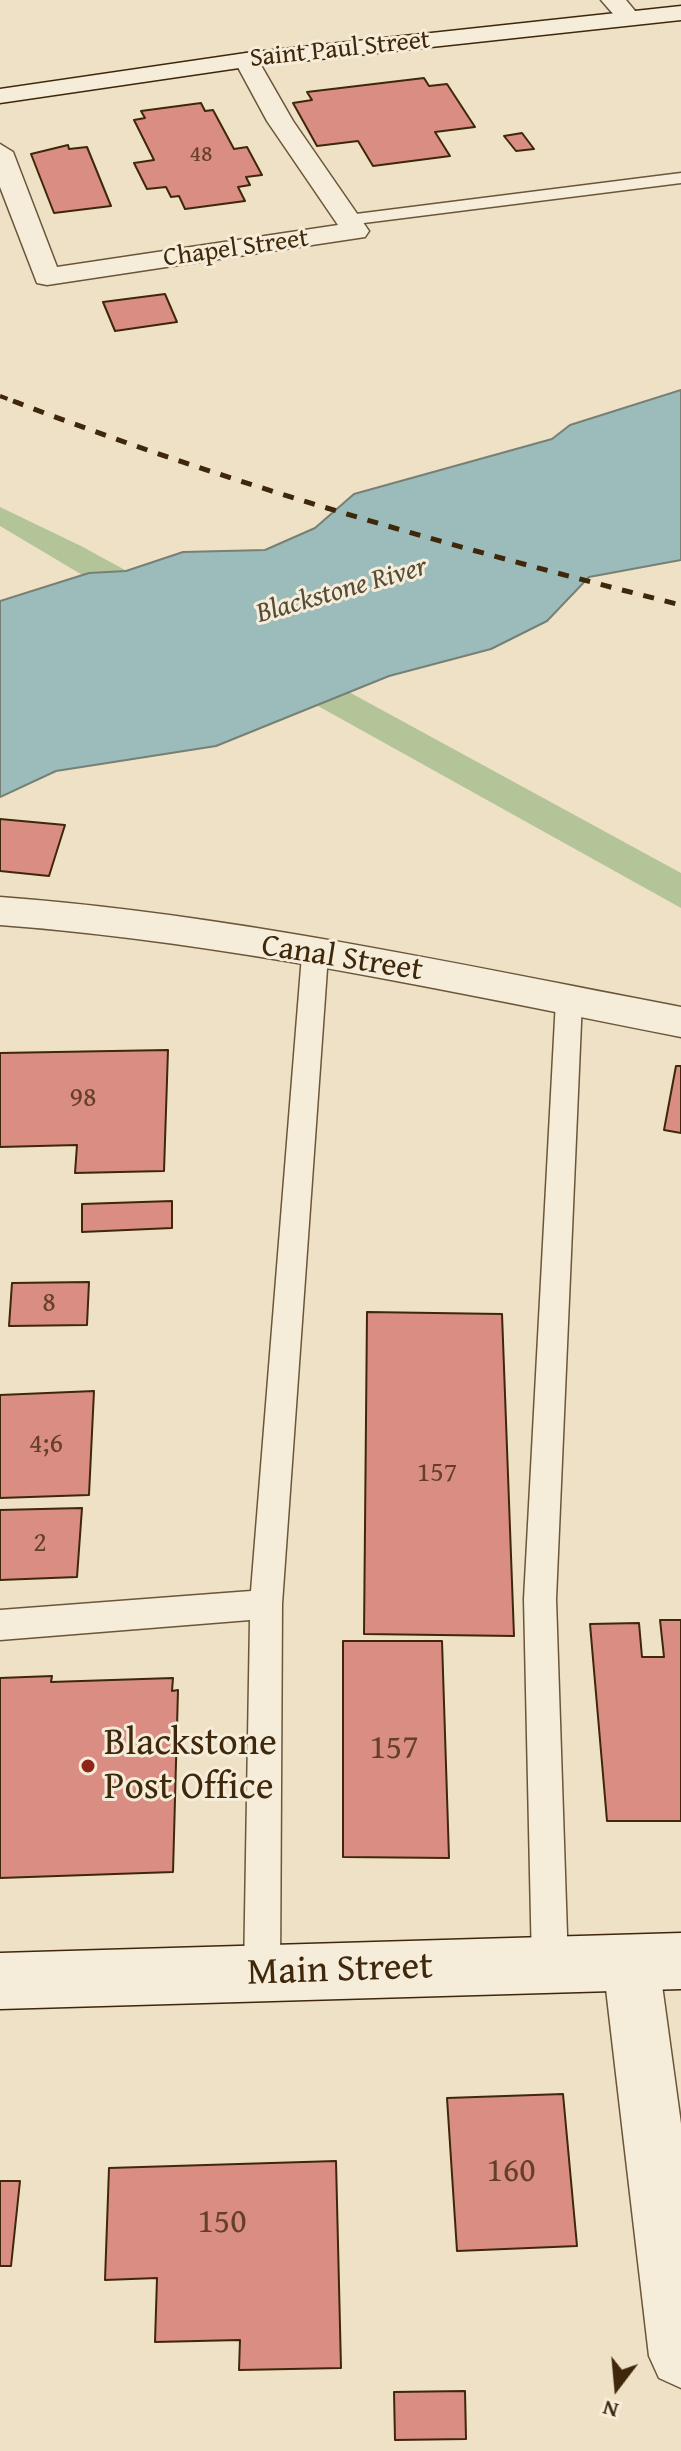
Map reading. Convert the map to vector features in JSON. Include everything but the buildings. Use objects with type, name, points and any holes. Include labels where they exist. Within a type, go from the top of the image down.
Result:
[{"type":"street","name":"Saint Paul Street","points":[[0,96],[621,9],[681,13]]},
{"type":"street","name":"Chapel Street","points":[[0,152],[47,277],[355,231],[280,121],[246,60]]},
{"type":"street","name":"Canal Street","points":[[0,911],[95,918],[361,960],[681,1022]]},
{"type":"street","name":"Main Street","points":[[0,1981],[656,1962]]},
{"type":"street","points":[[656,1962],[681,2356]]},
{"type":"lane","points":[[348,220],[681,178]]},
{"type":"lane","points":[[262,1973],[266,1604],[315,955]]},
{"type":"lane","points":[[550,1965],[540,1599],[569,1000]]},
{"type":"lane","points":[[0,1625],[266,1604]]},
{"type":"green space","points":[[0,507],[81,546],[681,873],[681,908],[79,573],[0,526]]},
{"type":"water","name":"Blackstone River","points":[[681,390],[681,560],[589,577],[547,621],[491,649],[389,676],[216,746],[56,771],[0,797],[0,601],[89,573],[126,571],[183,552],[265,550],[315,528],[354,494],[552,439],[570,425]]},
{"type":"railway","points":[[0,396],[19,403]]},
{"type":"railway","points":[[13,401],[95,432],[344,513],[681,605]]},
{"type":"place","name":"Blackstone Post Office","points":[[88,1766]]}]
